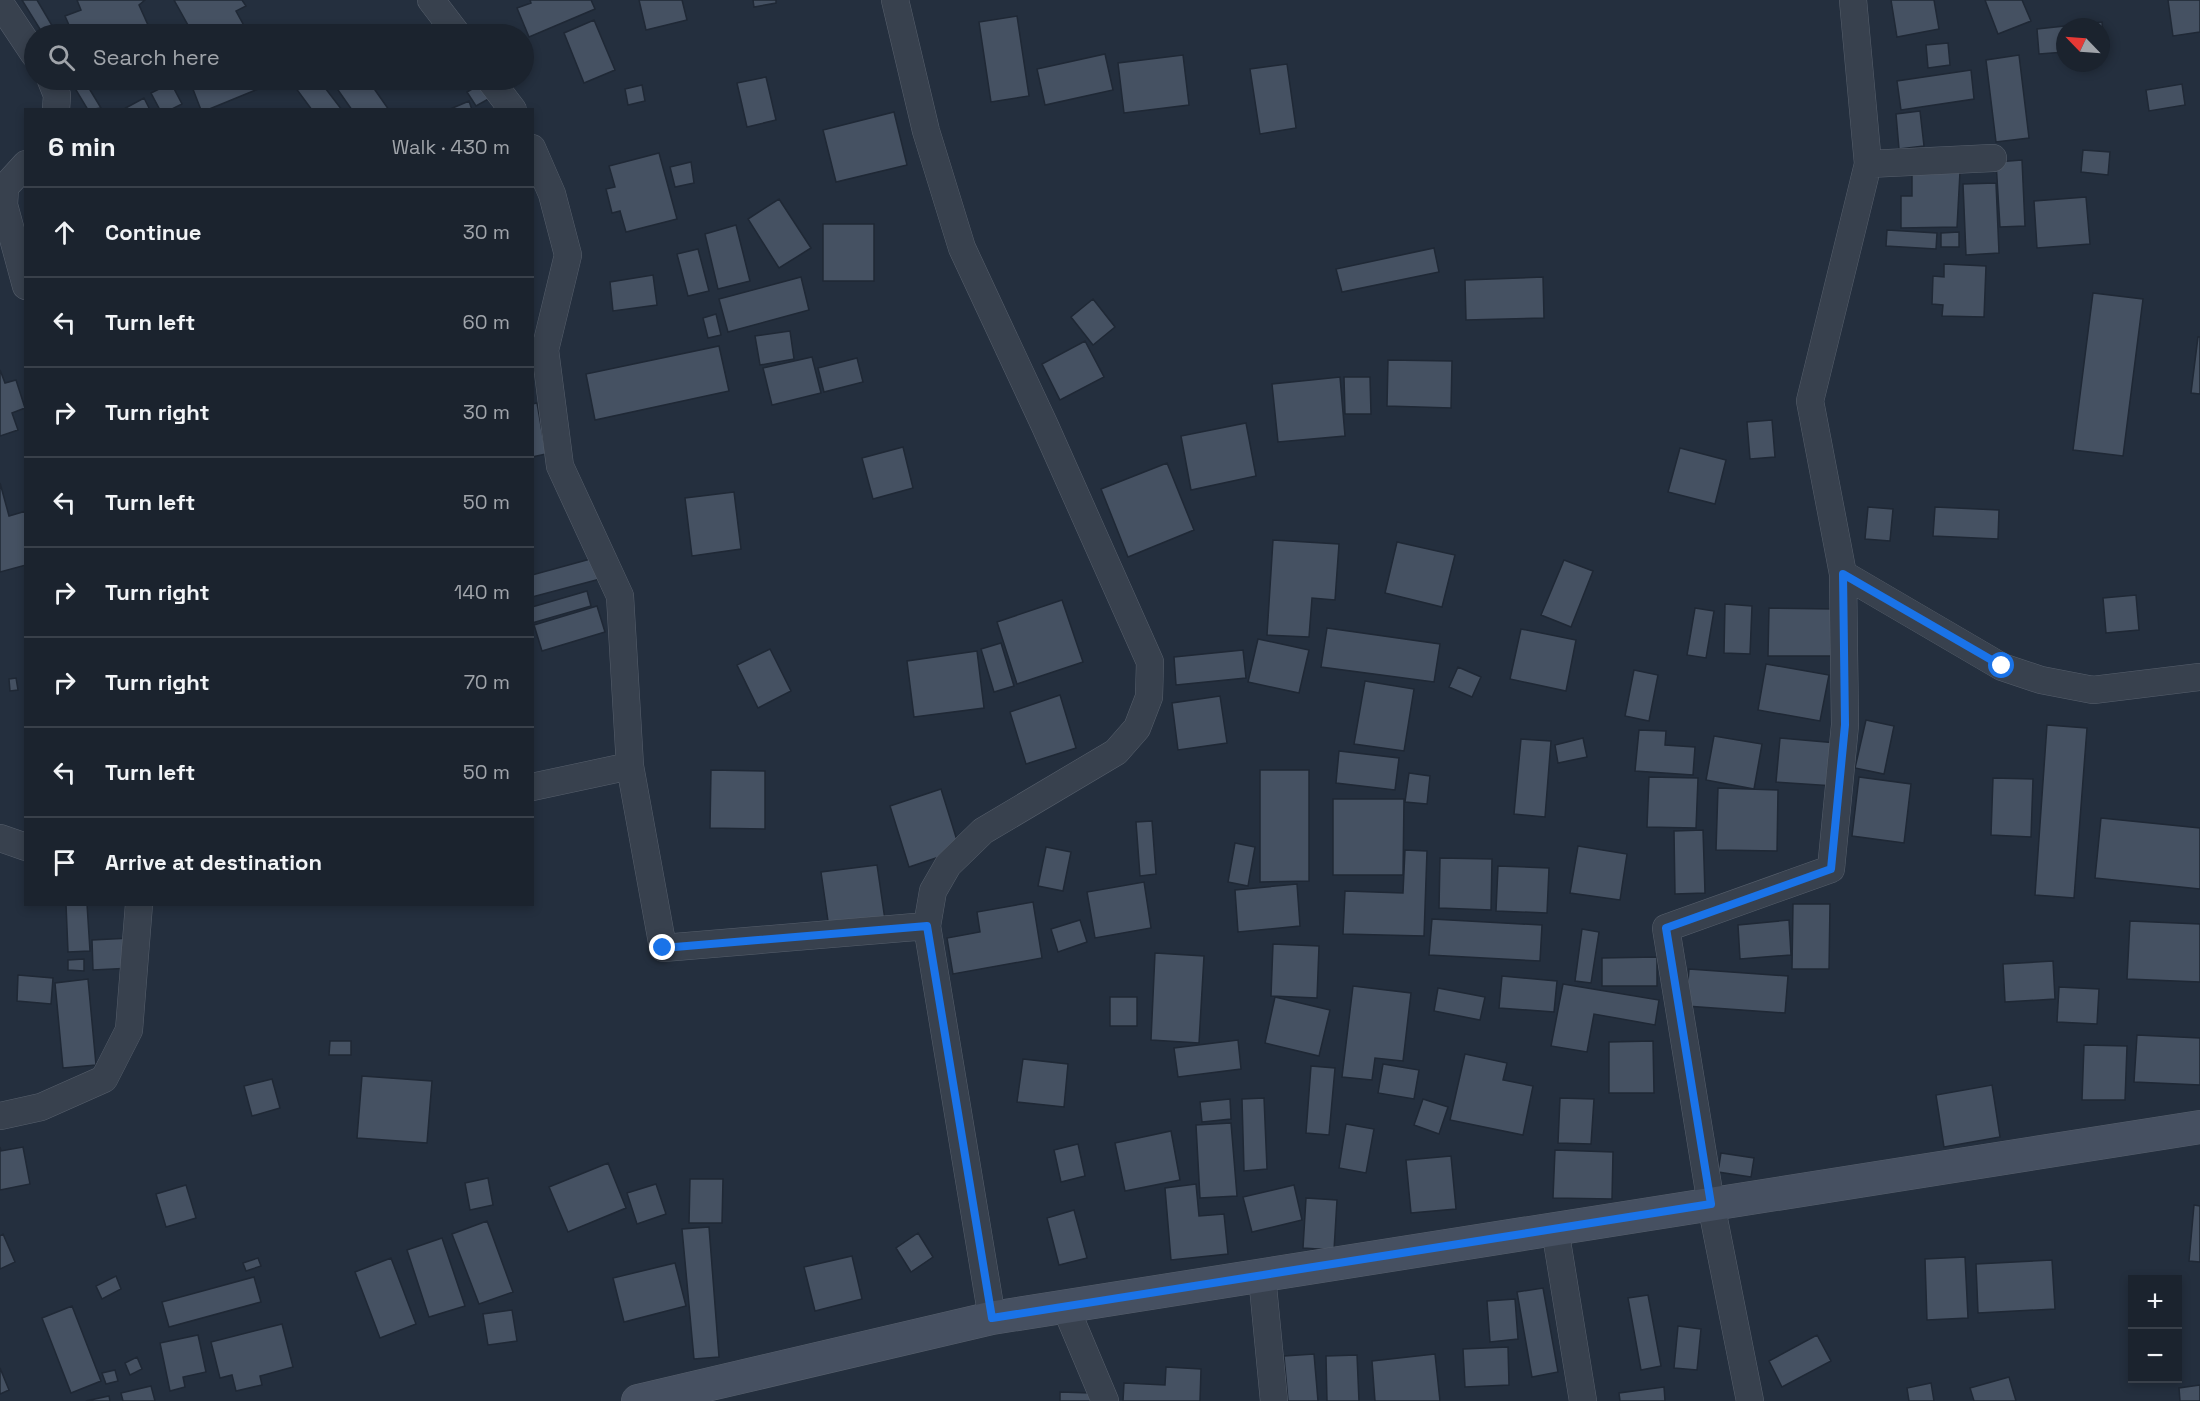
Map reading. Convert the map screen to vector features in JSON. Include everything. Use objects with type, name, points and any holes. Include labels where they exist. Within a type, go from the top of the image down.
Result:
[{"type":"street","points":[[431,0],[449,24]]},
{"type":"street","points":[[895,0],[927,131],[962,248],[1045,426],[1150,662],[1149,697],[1137,728],[1116,752],[983,831],[943,874],[933,891],[927,926],[992,1318]]},
{"type":"street","points":[[1750,1401],[1711,1204],[1666,928],[1831,869],[1845,725],[1843,574],[1810,401],[1868,164],[1853,0]]},
{"type":"street","points":[[0,3],[24,39]]},
{"type":"street","points":[[55,90],[56,108]]},
{"type":"street","points":[[498,90],[511,108]]},
{"type":"street","points":[[534,153],[552,194],[568,255],[545,350],[560,466],[620,596],[630,766],[663,948],[927,926]]},
{"type":"street","points":[[1868,164],[1993,158]]},
{"type":"street","points":[[24,166],[5,187],[4,205],[24,279]]},
{"type":"street","points":[[1843,574],[2002,666],[2041,680],[2093,690],[2200,677]]},
{"type":"street","points":[[534,788],[630,766]]},
{"type":"street","points":[[0,838],[24,846]]},
{"type":"street","points":[[0,1116],[42,1107],[104,1078],[129,1030],[139,906]]},
{"type":"street","points":[[638,1401],[724,1391],[992,1318],[2200,1127]]},
{"type":"street","points":[[1556,1229],[1583,1401]]},
{"type":"street","points":[[1262,1276],[1274,1401]]},
{"type":"street","points":[[1065,1306],[1105,1401]]},
{"type":"building","points":[[22,0],[37,0],[51,24],[37,24]]},
{"type":"building","points":[[77,0],[145,0],[139,5],[148,24],[69,24],[65,16],[81,10]]},
{"type":"building","points":[[174,0],[242,0],[246,6],[236,11],[243,24],[187,24]]},
{"type":"building","points":[[530,0],[591,0],[595,9],[534,35],[534,24],[524,24],[517,8],[531,3]]},
{"type":"building","points":[[639,0],[682,0],[687,20],[646,30]]},
{"type":"building","points":[[753,0],[776,0],[776,3],[754,7]]},
{"type":"building","points":[[1891,0],[1934,0],[1939,29],[1897,37]]},
{"type":"building","points":[[1985,0],[2022,0],[2031,21],[1998,34]]},
{"type":"building","points":[[2168,0],[2200,0],[2200,32],[2173,36]]},
{"type":"building","points":[[1017,16],[1029,96],[991,102],[979,22]]},
{"type":"building","points":[[594,20],[615,70],[584,83],[564,33]]},
{"type":"building","points":[[2056,27],[2056,53],[2039,54],[2037,29]]},
{"type":"building","points":[[1948,43],[1950,65],[1928,68],[1926,45]]},
{"type":"building","points":[[1105,54],[1113,90],[1045,105],[1037,69]]},
{"type":"building","points":[[1183,55],[1189,105],[1124,113],[1118,63]]},
{"type":"building","points":[[2019,55],[2029,138],[1996,142],[1986,60]]},
{"type":"building","points":[[1287,64],[1296,128],[1260,134],[1250,69]]},
{"type":"building","points":[[1971,70],[1974,99],[1901,110],[1897,81]]},
{"type":"building","points":[[766,77],[776,120],[747,127],[737,83]]},
{"type":"building","points":[[2182,84],[2185,105],[2149,111],[2146,90]]},
{"type":"building","points":[[642,85],[645,101],[628,105],[625,89]]},
{"type":"building","points":[[76,90],[90,90],[101,108],[87,108]]},
{"type":"building","points":[[157,90],[175,90],[182,104],[174,108],[159,108],[151,93]]},
{"type":"building","points":[[193,90],[256,90],[212,108],[200,108]]},
{"type":"building","points":[[297,90],[327,90],[340,108],[311,108]]},
{"type":"building","points":[[338,90],[375,90],[388,108],[351,108]]},
{"type":"building","points":[[488,90],[492,97],[476,106],[467,92]]},
{"type":"building","points":[[144,98],[149,108],[126,108]]},
{"type":"building","points":[[469,101],[471,108],[453,108]]},
{"type":"building","points":[[1920,111],[1924,146],[1899,149],[1896,114]]},
{"type":"building","points":[[894,112],[907,165],[836,182],[823,130]]},
{"type":"building","points":[[2083,150],[2110,152],[2108,175],[2081,172]]},
{"type":"building","points":[[659,153],[677,219],[626,232],[620,211],[612,213],[606,189],[615,187],[609,166]]},
{"type":"building","points":[[2022,160],[2025,226],[2000,227],[1996,162]]},
{"type":"building","points":[[691,162],[694,183],[675,187],[670,167]]},
{"type":"building","points":[[1912,172],[1960,172],[1957,227],[1901,228],[1901,196],[1912,196]]},
{"type":"building","points":[[1996,183],[1999,253],[1966,255],[1963,184]]},
{"type":"building","points":[[2086,197],[2090,244],[2037,248],[2034,201]]},
{"type":"building","points":[[779,199],[811,248],[779,268],[748,219]]},
{"type":"building","points":[[823,224],[874,224],[874,281],[823,281]]},
{"type":"building","points":[[736,225],[750,281],[718,289],[705,234]]},
{"type":"building","points":[[1887,230],[1937,233],[1936,249],[1886,246]]},
{"type":"building","points":[[1959,232],[1959,247],[1941,247],[1941,233]]},
{"type":"building","points":[[1434,248],[1439,272],[1342,292],[1336,269]]},
{"type":"building","points":[[698,249],[709,291],[688,296],[677,254]]},
{"type":"building","points":[[1944,264],[1986,266],[1984,317],[1942,316],[1943,305],[1932,304],[1933,276],[1944,277]]},
{"type":"building","points":[[653,275],[657,305],[613,311],[610,282]]},
{"type":"building","points":[[801,277],[809,310],[728,332],[719,299]]},
{"type":"building","points":[[1543,277],[1544,318],[1466,320],[1465,280]]},
{"type":"building","points":[[2093,293],[2143,299],[2123,456],[2073,450]]},
{"type":"building","points":[[1093,299],[1115,327],[1093,345],[1071,317]]},
{"type":"building","points":[[716,314],[721,335],[708,338],[703,318]]},
{"type":"building","points":[[790,331],[794,359],[760,365],[755,336]]},
{"type":"building","points":[[2198,337],[2200,337],[2200,394],[2191,393]]},
{"type":"building","points":[[1085,341],[1104,377],[1060,400],[1042,364]]},
{"type":"building","points":[[719,346],[729,391],[595,420],[586,374]]},
{"type":"building","points":[[812,357],[821,393],[772,405],[763,368]]},
{"type":"building","points":[[857,358],[863,382],[824,392],[818,368]]},
{"type":"building","points":[[1388,360],[1452,361],[1451,408],[1387,406]]},
{"type":"building","points":[[0,370],[5,383],[16,380],[24,408],[12,413],[18,430],[0,436]]},
{"type":"building","points":[[1340,377],[1345,436],[1278,442],[1272,384]]},
{"type":"building","points":[[1344,377],[1370,377],[1371,414],[1345,414]]},
{"type":"building","points":[[537,403],[546,454],[534,457],[534,404]]},
{"type":"building","points":[[1772,420],[1775,457],[1750,459],[1747,422]]},
{"type":"building","points":[[1246,423],[1256,476],[1191,490],[1181,436]]},
{"type":"building","points":[[903,447],[913,488],[873,499],[862,458]]},
{"type":"building","points":[[1680,448],[1726,460],[1715,504],[1668,492]]},
{"type":"building","points":[[1167,463],[1194,530],[1128,557],[1101,489]]},
{"type":"building","points":[[0,483],[9,516],[24,512],[24,566],[0,572]]},
{"type":"building","points":[[734,492],[741,549],[692,556],[685,498]]},
{"type":"building","points":[[1868,507],[1893,509],[1890,541],[1865,539]]},
{"type":"building","points":[[1935,507],[1999,510],[1998,539],[1933,536]]},
{"type":"building","points":[[1273,540],[1339,544],[1335,600],[1312,598],[1309,637],[1267,635]]},
{"type":"building","points":[[1397,542],[1455,555],[1442,607],[1385,593]]},
{"type":"building","points":[[594,558],[600,579],[534,596],[534,574]]},
{"type":"building","points":[[1564,560],[1593,571],[1571,627],[1541,615]]},
{"type":"building","points":[[587,591],[591,606],[534,622],[534,606]]},
{"type":"building","points":[[2136,595],[2139,630],[2106,633],[2103,598]]},
{"type":"building","points":[[1062,600],[1083,662],[1017,684],[997,622]]},
{"type":"building","points":[[1725,604],[1752,606],[1750,654],[1724,653]]},
{"type":"building","points":[[597,606],[605,632],[542,651],[534,625]]},
{"type":"building","points":[[1695,608],[1714,611],[1706,658],[1687,655]]},
{"type":"building","points":[[1769,608],[1834,609],[1833,656],[1768,656]]},
{"type":"building","points":[[1327,628],[1440,644],[1434,682],[1321,667]]},
{"type":"building","points":[[1521,629],[1576,640],[1566,691],[1510,679]]},
{"type":"building","points":[[1258,639],[1309,650],[1299,693],[1248,682]]},
{"type":"building","points":[[1001,643],[1014,686],[994,692],[981,649]]},
{"type":"building","points":[[770,649],[791,691],[758,708],[737,665]]},
{"type":"building","points":[[1243,650],[1246,678],[1176,685],[1174,657]]},
{"type":"building","points":[[977,651],[984,708],[914,717],[907,661]]},
{"type":"building","points":[[1766,664],[1829,675],[1820,721],[1758,710]]},
{"type":"building","points":[[1458,667],[1481,677],[1472,697],[1449,687]]},
{"type":"building","points":[[1634,670],[1658,675],[1649,721],[1625,716]]},
{"type":"building","points":[[16,678],[18,690],[10,691],[9,679]]},
{"type":"building","points":[[1365,681],[1414,689],[1404,751],[1354,744]]},
{"type":"building","points":[[1060,695],[1076,748],[1026,764],[1010,712]]},
{"type":"building","points":[[1220,696],[1227,743],[1178,750],[1172,703]]},
{"type":"building","points":[[1866,720],[1894,726],[1884,774],[1855,768]]},
{"type":"building","points":[[2047,725],[2087,728],[2074,898],[2035,895]]},
{"type":"building","points":[[1639,730],[1666,731],[1665,745],[1695,747],[1693,775],[1635,771]]},
{"type":"building","points":[[1714,736],[1762,744],[1754,789],[1706,780]]},
{"type":"building","points":[[1583,738],[1587,757],[1558,763],[1555,745]]},
{"type":"building","points":[[1780,738],[1837,743],[1834,786],[1776,782]]},
{"type":"building","points":[[1521,739],[1551,741],[1545,817],[1514,814]]},
{"type":"building","points":[[1339,751],[1399,758],[1395,790],[1336,783]]},
{"type":"building","points":[[711,770],[765,771],[765,829],[710,828]]},
{"type":"building","points":[[1260,770],[1309,770],[1309,881],[1260,882]]},
{"type":"building","points":[[1409,773],[1430,776],[1427,804],[1405,802]]},
{"type":"building","points":[[1649,777],[1698,778],[1696,828],[1647,827]]},
{"type":"building","points":[[1859,777],[1911,784],[1904,843],[1852,836]]},
{"type":"building","points":[[1993,778],[2033,779],[2031,837],[1991,835]]},
{"type":"building","points":[[1718,788],[1778,790],[1777,851],[1716,850]]},
{"type":"building","points":[[941,789],[960,850],[909,867],[890,806]]},
{"type":"building","points":[[1333,799],[1404,799],[1403,875],[1333,875]]},
{"type":"building","points":[[2101,818],[2200,828],[2200,889],[2095,878]]},
{"type":"building","points":[[1152,821],[1156,874],[1140,876],[1136,822]]},
{"type":"building","points":[[1703,830],[1705,893],[1675,894],[1674,831]]},
{"type":"building","points":[[1235,843],[1255,847],[1248,886],[1228,882]]},
{"type":"building","points":[[1578,846],[1627,854],[1620,900],[1570,893]]},
{"type":"building","points":[[1046,847],[1071,852],[1063,891],[1038,886]]},
{"type":"building","points":[[1405,850],[1427,851],[1424,936],[1343,934],[1345,891],[1403,893]]},
{"type":"building","points":[[1440,858],[1492,859],[1491,910],[1439,908]]},
{"type":"building","points":[[877,865],[885,920],[829,928],[821,872]]},
{"type":"building","points":[[1498,866],[1549,868],[1547,913],[1496,911]]},
{"type":"building","points":[[1144,882],[1151,928],[1095,938],[1087,892]]},
{"type":"building","points":[[1297,884],[1300,926],[1238,932],[1235,890]]},
{"type":"building","points":[[1033,902],[1042,958],[953,974],[947,938],[980,932],[977,912]]},
{"type":"building","points":[[1793,904],[1830,904],[1829,969],[1792,969]]},
{"type":"building","points":[[66,906],[87,906],[90,951],[68,952]]},
{"type":"building","points":[[1432,919],[1542,925],[1540,961],[1429,955]]},
{"type":"building","points":[[1080,920],[1087,942],[1058,952],[1051,929]]},
{"type":"building","points":[[1789,920],[1791,955],[1740,959],[1738,925]]},
{"type":"building","points":[[2130,921],[2200,924],[2200,982],[2127,979]]},
{"type":"building","points":[[1582,929],[1599,932],[1591,983],[1575,981]]},
{"type":"building","points":[[131,938],[132,968],[93,970],[92,940]]},
{"type":"building","points":[[1273,944],[1319,946],[1317,998],[1271,996]]},
{"type":"building","points":[[1155,953],[1204,956],[1199,1043],[1151,1040]]},
{"type":"building","points":[[1657,957],[1657,986],[1602,986],[1602,958]]},
{"type":"building","points":[[84,959],[84,971],[68,970],[68,960]]},
{"type":"building","points":[[2053,961],[2055,999],[2005,1002],[2003,964]]},
{"type":"building","points":[[1689,969],[1788,976],[1785,1013],[1686,1006]]},
{"type":"building","points":[[18,975],[53,978],[51,1004],[17,1001]]},
{"type":"building","points":[[1502,976],[1557,981],[1554,1012],[1499,1008]]},
{"type":"building","points":[[88,979],[96,1065],[63,1068],[55,983]]},
{"type":"building","points":[[1563,984],[1659,1000],[1655,1025],[1594,1014],[1587,1052],[1551,1046]]},
{"type":"building","points":[[1353,986],[1411,993],[1403,1061],[1375,1058],[1372,1080],[1342,1077]]},
{"type":"building","points":[[2059,987],[2099,989],[2097,1024],[2057,1022]]},
{"type":"building","points":[[1438,988],[1485,997],[1480,1020],[1434,1011]]},
{"type":"building","points":[[1110,997],[1137,997],[1137,1026],[1110,1026]]},
{"type":"building","points":[[1275,997],[1330,1010],[1319,1056],[1265,1043]]},
{"type":"building","points":[[2137,1035],[2200,1038],[2200,1085],[2134,1082]]},
{"type":"building","points":[[1238,1040],[1241,1069],[1178,1077],[1174,1048]]},
{"type":"building","points":[[330,1041],[351,1041],[351,1055],[329,1055]]},
{"type":"building","points":[[1653,1041],[1654,1093],[1609,1093],[1609,1042]]},
{"type":"building","points":[[2084,1045],[2127,1046],[2125,1100],[2082,1100]]},
{"type":"building","points":[[1465,1054],[1507,1063],[1503,1080],[1533,1086],[1523,1135],[1450,1120]]},
{"type":"building","points":[[1023,1059],[1068,1064],[1064,1107],[1017,1102]]},
{"type":"building","points":[[1383,1064],[1419,1070],[1414,1099],[1378,1093]]},
{"type":"building","points":[[1311,1066],[1335,1068],[1329,1135],[1306,1133]]},
{"type":"building","points":[[362,1076],[432,1081],[427,1143],[357,1138]]},
{"type":"building","points":[[272,1079],[280,1108],[252,1116],[244,1086]]},
{"type":"building","points":[[1992,1085],[2000,1137],[1944,1147],[1936,1095]]},
{"type":"building","points":[[1264,1098],[1267,1169],[1244,1171],[1242,1099]]},
{"type":"building","points":[[1560,1098],[1594,1099],[1591,1144],[1558,1143]]},
{"type":"building","points":[[1230,1099],[1231,1119],[1202,1122],[1200,1102]]},
{"type":"building","points":[[1423,1099],[1448,1107],[1439,1134],[1414,1125]]},
{"type":"building","points":[[1231,1123],[1237,1196],[1200,1198],[1196,1125]]},
{"type":"building","points":[[1346,1124],[1374,1129],[1366,1173],[1339,1168]]},
{"type":"building","points":[[1171,1131],[1180,1180],[1125,1191],[1115,1143]]},
{"type":"building","points":[[1078,1144],[1085,1176],[1061,1182],[1054,1150]]},
{"type":"building","points":[[0,1147],[1,1151],[23,1147],[30,1184],[0,1190]]},
{"type":"building","points":[[1555,1150],[1613,1152],[1612,1199],[1553,1198]]},
{"type":"building","points":[[1721,1153],[1754,1158],[1751,1177],[1718,1172]]},
{"type":"building","points":[[1451,1156],[1456,1209],[1411,1213],[1406,1160]]},
{"type":"building","points":[[608,1163],[626,1208],[568,1232],[549,1187]]},
{"type":"building","points":[[488,1178],[493,1205],[470,1210],[465,1183]]},
{"type":"building","points":[[690,1179],[723,1179],[722,1223],[689,1223]]},
{"type":"building","points":[[656,1184],[666,1214],[637,1224],[627,1193]]},
{"type":"building","points":[[1196,1184],[1199,1216],[1224,1214],[1228,1254],[1171,1260],[1165,1188]]},
{"type":"building","points":[[186,1185],[196,1218],[166,1227],[156,1194]]},
{"type":"building","points":[[1294,1185],[1302,1220],[1252,1232],[1243,1197]]},
{"type":"building","points":[[1306,1198],[1337,1200],[1334,1250],[1303,1248]]},
{"type":"building","points":[[2194,1205],[2200,1206],[2200,1262],[2189,1261]]},
{"type":"building","points":[[1074,1210],[1087,1258],[1059,1265],[1047,1218]]},
{"type":"building","points":[[487,1221],[513,1292],[479,1304],[452,1234]]},
{"type":"building","points":[[709,1227],[719,1357],[694,1359],[682,1229]]},
{"type":"building","points":[[918,1233],[933,1257],[911,1272],[896,1248]]},
{"type":"building","points":[[3,1234],[15,1262],[0,1269],[0,1236]]},
{"type":"building","points":[[442,1238],[465,1306],[429,1317],[407,1250]]},
{"type":"building","points":[[852,1256],[862,1299],[815,1311],[804,1267]]},
{"type":"building","points":[[1965,1257],[1968,1318],[1927,1320],[1925,1259]]},
{"type":"building","points":[[258,1258],[261,1266],[246,1271],[243,1263]]},
{"type":"building","points":[[391,1258],[416,1324],[380,1338],[355,1272]]},
{"type":"building","points":[[2052,1260],[2055,1309],[1978,1313],[1976,1264]]},
{"type":"building","points":[[675,1263],[686,1306],[624,1322],[613,1278]]},
{"type":"building","points":[[116,1276],[121,1289],[102,1299],[96,1286]]},
{"type":"building","points":[[254,1277],[261,1302],[169,1327],[162,1302]]},
{"type":"building","points":[[1543,1288],[1558,1372],[1532,1377],[1517,1292]]},
{"type":"building","points":[[1648,1295],[1661,1366],[1641,1370],[1628,1298]]},
{"type":"building","points":[[1515,1299],[1518,1339],[1490,1342],[1487,1301]]},
{"type":"building","points":[[72,1306],[101,1381],[71,1393],[42,1318]]},
{"type":"building","points":[[512,1310],[517,1341],[488,1345],[483,1314]]},
{"type":"building","points":[[282,1324],[293,1367],[260,1376],[262,1385],[236,1391],[232,1375],[220,1378],[211,1342]]},
{"type":"building","points":[[1678,1326],[1701,1329],[1697,1370],[1674,1368]]},
{"type":"building","points":[[198,1335],[206,1372],[183,1377],[185,1387],[170,1391],[160,1343]]},
{"type":"building","points":[[1817,1335],[1831,1361],[1782,1387],[1769,1361]]},
{"type":"building","points":[[1508,1347],[1509,1385],[1465,1387],[1463,1349]]},
{"type":"building","points":[[1314,1354],[1318,1401],[1288,1401],[1284,1356]]},
{"type":"building","points":[[1435,1354],[1440,1401],[1375,1401],[1372,1361]]},
{"type":"building","points":[[1357,1355],[1359,1401],[1327,1401],[1326,1356]]},
{"type":"building","points":[[137,1357],[142,1369],[130,1375],[125,1363]]},
{"type":"building","points":[[1166,1367],[1201,1369],[1200,1401],[1123,1401],[1124,1383],[1165,1385]]},
{"type":"building","points":[[0,1368],[9,1390],[0,1394]]},
{"type":"building","points":[[115,1370],[118,1381],[106,1384],[102,1373]]},
{"type":"building","points":[[2009,1377],[2016,1401],[1974,1401],[1970,1388]]},
{"type":"building","points":[[1931,1383],[1934,1401],[1909,1401],[1907,1388]]},
{"type":"building","points":[[2200,1385],[2200,1401],[2180,1401],[2179,1388]]},
{"type":"building","points":[[151,1386],[155,1401],[123,1401],[121,1393]]},
{"type":"building","points":[[1664,1387],[1665,1401],[1620,1401],[1619,1393]]},
{"type":"building","points":[[1060,1392],[1091,1393],[1091,1401],[1060,1401]]},
{"type":"building","points":[[109,1396],[110,1401],[86,1401]]},
{"type":"route","points":[[663,948],[927,926],[992,1318],[1711,1204],[1666,928],[1831,869],[1845,725],[1843,574],[2002,666]]}]
